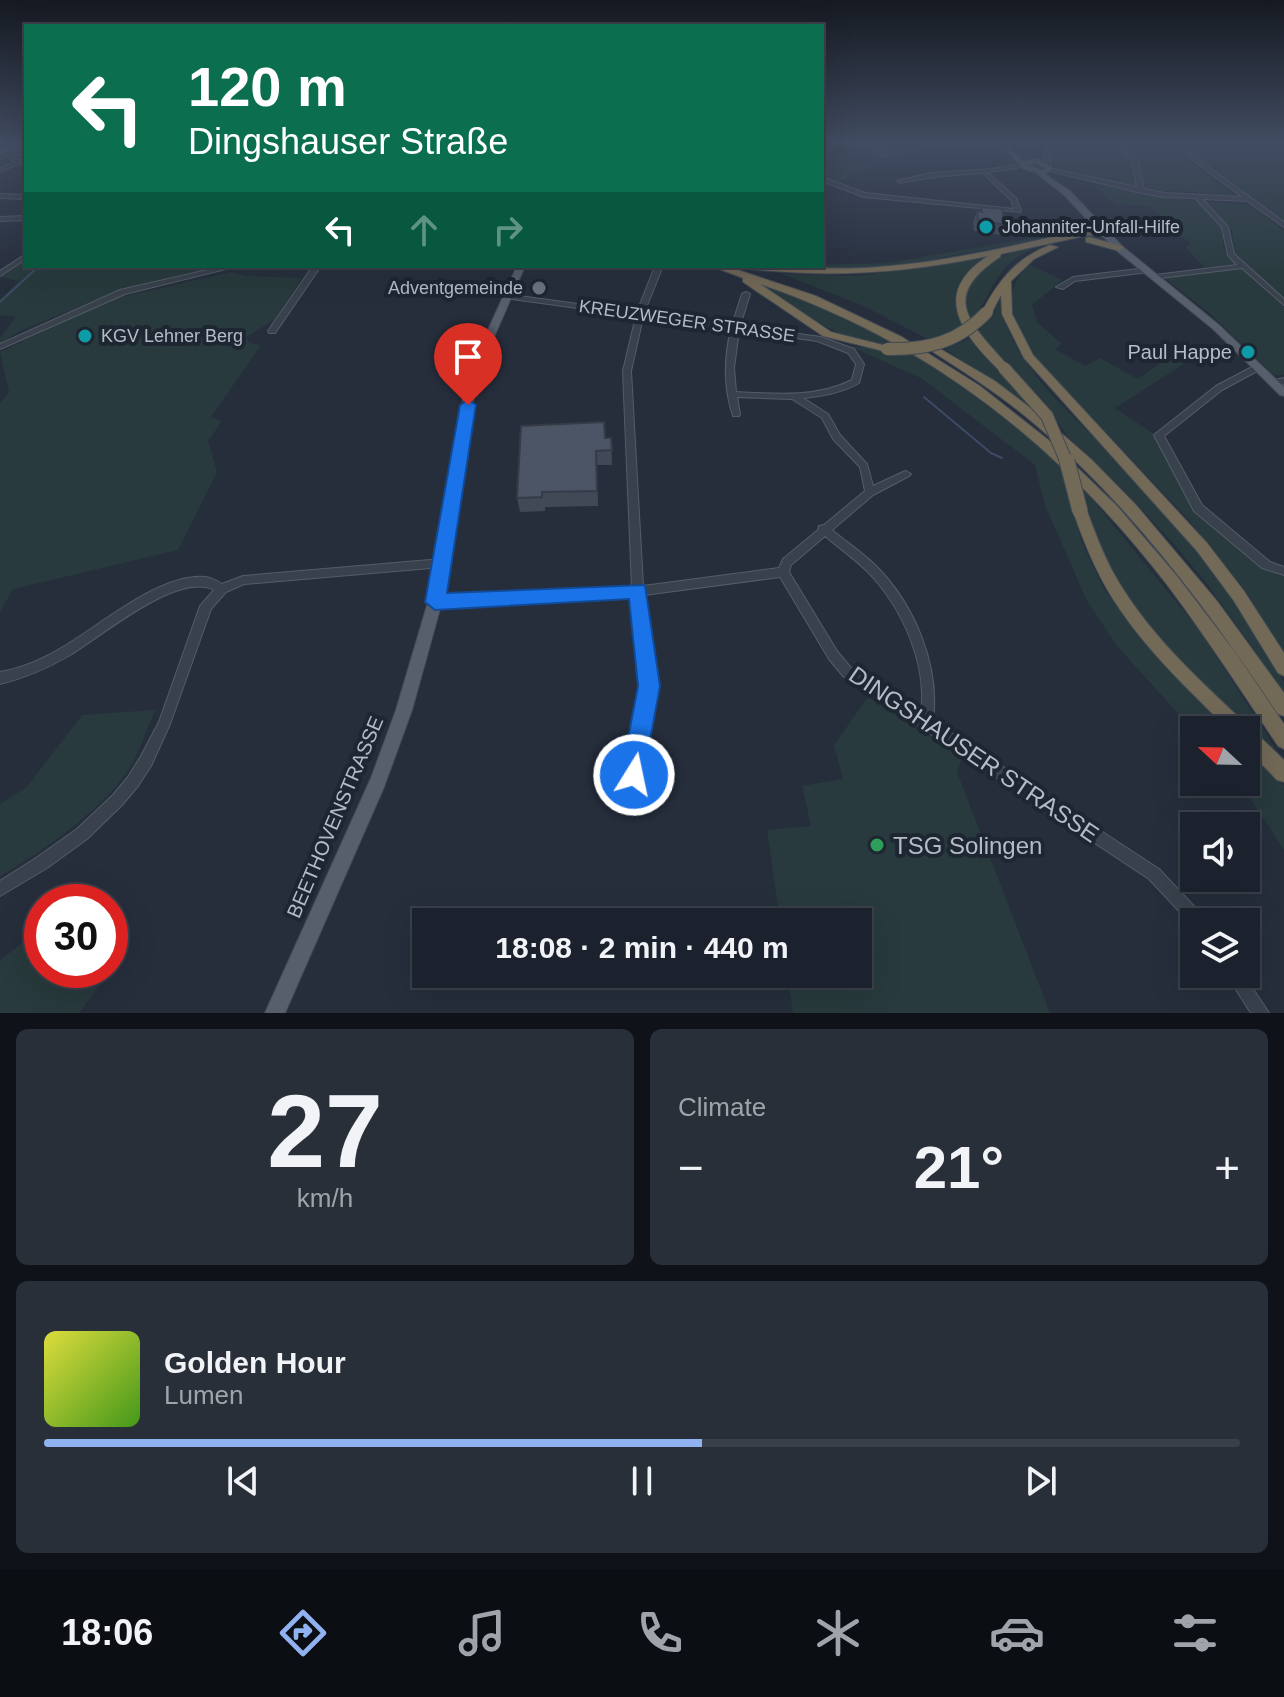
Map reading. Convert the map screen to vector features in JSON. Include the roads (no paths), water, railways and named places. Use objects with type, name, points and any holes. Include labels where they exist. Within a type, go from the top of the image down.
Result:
[{"type":"highway","points":[[1089,231],[1119,248]]},
{"type":"highway","points":[[721,268],[754,284],[827,334],[887,349],[908,350],[951,342],[967,333],[987,312],[1006,280],[1034,255],[1089,231]]},
{"type":"highway","points":[[769,268],[848,275],[1008,250],[1089,231],[1104,234]]},
{"type":"highway","points":[[1008,250],[974,270],[960,295],[961,312],[972,334],[1036,398],[1057,430],[1099,565],[1124,606],[1156,646],[1227,716]]},
{"type":"highway","points":[[722,268],[815,299],[899,338],[964,378],[1024,424],[1078,471],[1150,549],[1194,606],[1284,740]]},
{"type":"highway","points":[[752,268],[833,298],[911,335],[975,373],[1021,406],[1076,453],[1157,535],[1237,638],[1284,708]]},
{"type":"highway","points":[[1006,280],[1007,314],[1028,356],[1202,547],[1239,596],[1284,668]]},
{"type":"highway","points":[[1260,749],[1284,773]]},
{"type":"main road","points":[[1059,189],[1089,231],[1104,234],[1216,327],[1284,393]]},
{"type":"main road","name":"BEETHOVENSTRASSE","points":[[275,1013],[389,754],[435,602],[472,376],[520,268]]},
{"type":"street","points":[[849,189],[864,195],[1018,211],[1014,199],[1003,189]]},
{"type":"street","points":[[1133,189],[1198,198],[1248,199]]},
{"type":"street","points":[[1235,189],[1284,225]]},
{"type":"street","points":[[0,196],[24,197]]},
{"type":"street","points":[[1198,198],[1225,227],[1229,251],[1284,303]]},
{"type":"street","points":[[0,219],[24,218]]},
{"type":"street","points":[[0,274],[24,257]]},
{"type":"street","points":[[1155,277],[1243,266]]},
{"type":"street","points":[[0,347],[123,292],[225,268]]},
{"type":"street","points":[[272,331],[316,268]]},
{"type":"street","points":[[634,775],[649,686],[638,591],[627,371],[640,314],[658,268]]},
{"type":"street","points":[[1060,287],[1073,279],[1146,270]]},
{"type":"street","points":[[736,414],[731,394],[732,328],[746,294]]},
{"type":"street","name":"KREUZWEGER STRASSE","points":[[505,296],[826,340],[851,351],[860,364],[856,381],[846,387],[792,395]]},
{"type":"street","points":[[1256,368],[1219,388],[1159,435],[1198,508],[1266,565],[1284,571]]},
{"type":"street","points":[[1272,383],[1284,381]]},
{"type":"street","points":[[731,394],[792,395],[825,416],[836,437],[864,466],[870,492]]},
{"type":"street","points":[[435,602],[638,591],[783,572],[787,562],[823,529],[870,492],[906,474]]},
{"type":"street","points":[[823,529],[874,571],[917,636],[930,701],[926,723]]},
{"type":"street","points":[[0,889],[86,830],[133,780],[154,747],[206,606],[222,589],[243,580],[442,563]]},
{"type":"street","name":"DINGSHAUSER STRASSE","points":[[783,572],[842,666],[1154,874],[1186,908]]},
{"type":"street","points":[[0,678],[49,661],[168,588],[211,582],[222,589]]},
{"type":"street","points":[[1244,988],[1261,1013]]},
{"type":"waterway","points":[[0,302],[37,268]]},
{"type":"waterway","points":[[924,397],[991,453],[1002,458]]},
{"type":"place","name":"Johanniter-Unfall-Hilfe","points":[[986,227]]},
{"type":"place","name":"Adventgemeinde","points":[[539,288]]},
{"type":"place","name":"KGV Lehner Berg","points":[[85,336]]},
{"type":"place","name":"Paul Happe","points":[[1248,352]]},
{"type":"place","name":"TSG Solingen","points":[[877,845]]}]
